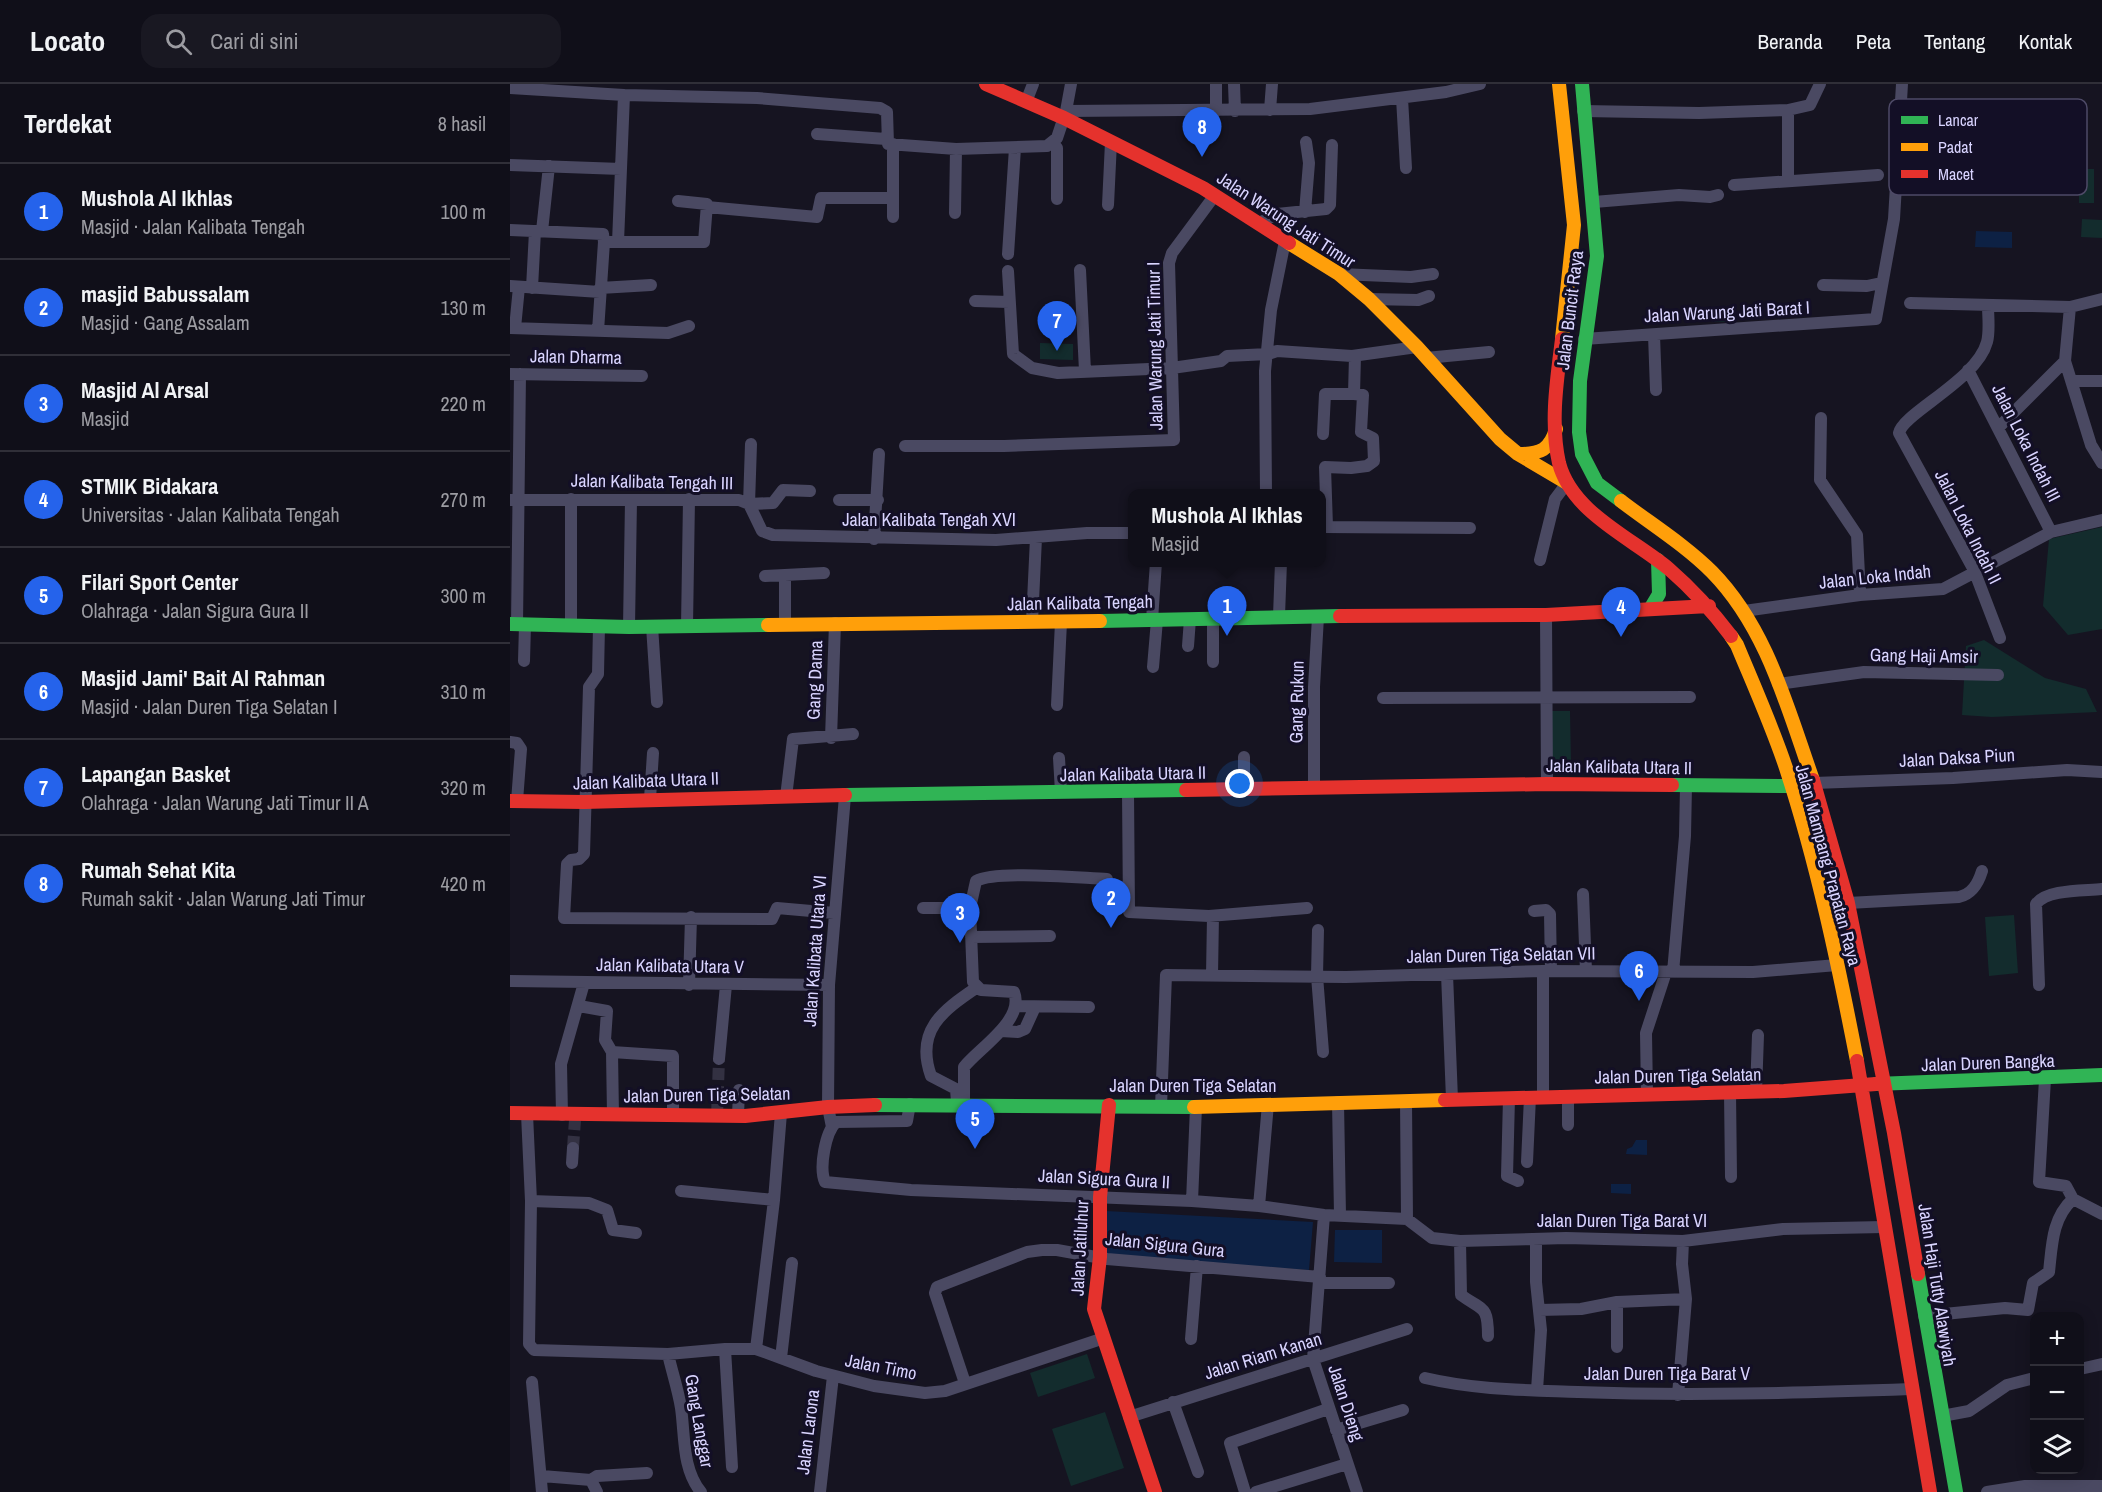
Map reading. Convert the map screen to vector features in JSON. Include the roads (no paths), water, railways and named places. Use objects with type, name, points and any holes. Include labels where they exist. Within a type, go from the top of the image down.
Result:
[{"type":"street","name":"Jalan Warung Jati Timur","points":[[986,84],[1026,102],[1065,115],[1111,142],[1215,195],[1339,274],[1369,299],[1421,353],[1446,387],[1483,423],[1518,454],[1567,483]]},
{"type":"street","points":[[1026,102],[1033,84]]},
{"type":"street","points":[[817,134],[956,150],[1047,146],[1053,143],[1065,115],[1071,84]]},
{"type":"street","points":[[1216,84],[1216,111]]},
{"type":"street","points":[[1234,84],[1235,111]]},
{"type":"street","points":[[1270,110],[1272,84]]},
{"type":"street","points":[[1065,115],[1166,109],[1235,111],[1345,106],[1480,84]]},
{"type":"street","name":"Jalan Buncit Raya","points":[[1559,84],[1574,225],[1568,303],[1558,356],[1557,427],[1562,468],[1567,483]]},
{"type":"street","name":"Jalan Buncit Raya","points":[[1582,84],[1597,256],[1580,381],[1580,443],[1590,473],[1610,495]]},
{"type":"street","points":[[1584,111],[1699,113],[1788,110],[1810,105],[1815,99],[1820,84]]},
{"type":"street","points":[[1901,99],[1902,84]]},
{"type":"street","points":[[510,88],[624,95],[757,98],[880,108],[887,112],[893,217]]},
{"type":"street","points":[[618,242],[624,95]]},
{"type":"street","points":[[1402,98],[1406,168]]},
{"type":"street","points":[[1788,110],[1788,181]]},
{"type":"street","points":[[1108,205],[1111,142]]},
{"type":"street","points":[[1305,212],[1310,163],[1306,142]]},
{"type":"street","points":[[1053,143],[1057,148],[1057,199]]},
{"type":"street","points":[[1259,223],[1277,214],[1326,209],[1330,205],[1332,145]]},
{"type":"street","points":[[1008,254],[1015,148]]},
{"type":"street","points":[[955,213],[956,150]]},
{"type":"street","points":[[510,165],[621,169]]},
{"type":"street","points":[[549,166],[539,231],[520,287],[513,328],[668,333],[689,326]]},
{"type":"street","points":[[1734,185],[1878,175]]},
{"type":"street","name":"Jalan Warung Jati Timur I","points":[[905,446],[1174,440],[1168,263],[1172,253],[1215,195]]},
{"type":"street","points":[[1594,202],[1679,195],[1710,197],[1718,195]]},
{"type":"street","points":[[1823,285],[1866,286],[1881,283],[1893,219],[1895,195]]},
{"type":"street","points":[[678,201],[817,216],[820,198],[893,198]]},
{"type":"street","points":[[604,242],[703,242],[707,205]]},
{"type":"street","points":[[510,230],[603,234],[598,331]]},
{"type":"street","points":[[1266,489],[1264,442],[1271,310],[1285,241]]},
{"type":"street","points":[[1080,270],[1085,371]]},
{"type":"street","points":[[1008,271],[1013,354],[1032,368],[1058,374],[1172,368],[1221,362],[1227,356],[1268,354],[1277,351],[1355,356],[1488,352]]},
{"type":"street","points":[[1339,274],[1410,277],[1433,274]]},
{"type":"street","name":"Jalan Warung Jati Barat I","points":[[1584,339],[1873,322],[1878,315],[1881,283]]},
{"type":"street","points":[[520,287],[600,290],[651,285]]},
{"type":"street","points":[[1369,299],[1418,300],[1429,296]]},
{"type":"street","points":[[1910,303],[2070,307],[2102,299]]},
{"type":"street","points":[[975,301],[1009,302]]},
{"type":"street","points":[[1968,370],[1987,345],[1988,305]]},
{"type":"street","points":[[2070,307],[2065,361],[2091,445],[2102,463]]},
{"type":"street","points":[[1654,335],[1656,390]]},
{"type":"street","points":[[1354,394],[1355,356]]},
{"type":"street","points":[[1999,426],[2065,361]]},
{"type":"street","name":"Jalan Loka Indah III","points":[[1968,370],[1999,426],[2051,532]]},
{"type":"street","name":"Jalan Loka Indah II","points":[[1968,370],[1933,402],[1904,421],[1899,433],[1974,570],[2000,638]]},
{"type":"street","points":[[515,374],[514,500],[517,625],[524,661]]},
{"type":"street","name":"Jalan Dharma","points":[[515,374],[642,376]]},
{"type":"street","points":[[2073,381],[2102,381]]},
{"type":"street","points":[[1323,434],[1325,394],[1363,394],[1362,432],[1373,438],[1374,461],[1359,467],[1325,467],[1325,489]]},
{"type":"street","points":[[1821,418],[1820,480],[1857,535],[1860,595]]},
{"type":"street","points":[[1518,454],[1547,450],[1557,427]]},
{"type":"street","points":[[751,444],[749,504],[773,503],[783,490],[810,490]]},
{"type":"street","points":[[874,539],[879,454]]},
{"type":"street","points":[[1540,560],[1555,499],[1567,483]]},
{"type":"street","name":"Jalan Mampang Prapatan Raya","points":[[1567,483],[1589,509],[1658,560],[1709,606],[1737,645],[1791,786],[1821,892],[1843,992],[1859,1086]]},
{"type":"street","name":"Jalan Mampang Prapatan Raya","points":[[1610,495],[1692,554],[1718,579],[1744,611],[1769,658],[1814,783],[1848,903],[1880,1084]]},
{"type":"street","points":[[571,499],[571,626]]},
{"type":"street","points":[[687,626],[688,499]]},
{"type":"street","name":"Jalan Kalibata Tengah III","points":[[514,500],[739,500],[749,504],[762,531],[773,536]]},
{"type":"street","points":[[629,627],[631,500]]},
{"type":"street","points":[[839,500],[878,500]]},
{"type":"street","name":"Jalan Loka Indah","points":[[1744,611],[1860,595],[1944,588],[1974,570],[2051,532],[2102,520]]},
{"type":"street","points":[[1326,527],[1470,528]]},
{"type":"street","points":[[1036,538],[1087,533],[1128,533]]},
{"type":"street","name":"Jalan Kalibata Tengah XVI","points":[[773,536],[874,539],[1036,538],[1032,622]]},
{"type":"street","points":[[1650,609],[1659,594],[1658,560]]},
{"type":"street","points":[[1153,667],[1156,567]]},
{"type":"street","points":[[1279,616],[1281,567]]},
{"type":"street","points":[[765,576],[824,573]]},
{"type":"street","points":[[785,575],[785,624]]},
{"type":"street","name":"Jalan Kalibata Tengah","points":[[517,625],[629,627],[1061,622],[1279,616],[1546,615],[1709,606]]},
{"type":"street","points":[[1546,615],[1547,784]]},
{"type":"street","name":"Gang Rukun","points":[[1314,788],[1317,617]]},
{"type":"street","points":[[1188,646],[1190,619]]},
{"type":"street","points":[[1213,619],[1213,662]]},
{"type":"street","points":[[1057,705],[1061,622]]},
{"type":"street","name":"Gang Dama","points":[[831,738],[835,623]]},
{"type":"street","points":[[599,626],[598,674],[590,687],[584,854],[567,864],[564,918],[772,919],[777,908],[834,913]]},
{"type":"street","points":[[651,626],[657,702]]},
{"type":"street","name":"Gang Haji Amsir","points":[[1778,684],[1864,672],[1998,675]]},
{"type":"street","points":[[1383,698],[1690,697]]},
{"type":"street","points":[[786,797],[793,739],[831,738],[854,734]]},
{"type":"street","points":[[510,742],[518,743],[521,750],[513,801]]},
{"type":"street","points":[[650,799],[652,753]]},
{"type":"street","points":[[1244,757],[1244,790]]},
{"type":"street","points":[[1059,758],[1061,792]]},
{"type":"street","name":"Jalan Daksa Piun","points":[[1814,783],[1953,778],[2067,770],[2102,772]]},
{"type":"street","name":"Jalan Kalibata Utara II","points":[[513,801],[585,802],[1547,784],[1791,786]]},
{"type":"street","points":[[1647,1094],[1646,1033],[1670,972],[1686,786]]},
{"type":"street","points":[[1128,792],[1129,912],[1213,916],[1307,908]]},
{"type":"street","name":"Jalan Kalibata Utara VI","points":[[828,1107],[829,985],[845,796]]},
{"type":"street","points":[[1848,903],[1968,895],[1982,871]]},
{"type":"street","points":[[976,988],[970,966],[970,908],[973,887],[980,879],[1010,877],[1107,879]]},
{"type":"street","points":[[2039,985],[2036,904],[2040,898],[2050,895],[2102,889]]},
{"type":"street","points":[[1583,894],[1586,971]]},
{"type":"street","points":[[923,908],[970,908]]},
{"type":"street","points":[[1527,1162],[1537,1096],[1550,914],[1546,910],[1533,910]]},
{"type":"street","points":[[1212,975],[1213,916]]},
{"type":"street","points":[[689,985],[691,917]]},
{"type":"street","points":[[1318,930],[1317,976],[1323,1052]]},
{"type":"street","points":[[971,937],[1050,936]]},
{"type":"street","name":"Jalan Duren Tiga Selatan VII","points":[[1161,1107],[1166,975],[1317,976],[1547,971],[1807,970],[1837,965]]},
{"type":"street","points":[[1447,974],[1452,1099]]},
{"type":"street","name":"Jalan Kalibata Utara V","points":[[510,981],[829,985]]},
{"type":"street","points":[[571,1116],[561,1064],[584,983]]},
{"type":"street","points":[[719,1059],[726,985]]},
{"type":"street","points":[[958,1086],[931,1076],[925,1053],[927,1038],[944,1012],[976,988],[1014,992],[1016,1006],[1001,1031],[964,1067],[958,1086],[956,1089],[961,1103]]},
{"type":"street","points":[[1843,992],[1855,1000],[1865,989]]},
{"type":"street","points":[[579,1006],[606,1011],[605,1040],[612,1052],[613,1115]]},
{"type":"street","points":[[1016,1006],[1089,1007]]},
{"type":"street","points":[[1001,1031],[1018,1032],[1025,1029],[1035,1006]]},
{"type":"street","points":[[1756,1092],[1758,1035]]},
{"type":"street","points":[[612,1052],[673,1056],[673,1115]]},
{"type":"street","name":"Jalan Duren Bangka","points":[[1880,1084],[2102,1075]]},
{"type":"street","points":[[2046,1079],[2039,1182],[2066,1186],[2073,1199],[2102,1214]]},
{"type":"street","name":"Jalan Duren Tiga Selatan","points":[[510,1113],[571,1116],[738,1116],[828,1107],[961,1103],[1196,1107],[1537,1096],[1756,1092],[1880,1084]]},
{"type":"street","name":"Jalan Haji Tutty Alawiyah","points":[[1880,1084],[1956,1492]]},
{"type":"street","points":[[1859,1086],[1930,1492]]},
{"type":"street","points":[[738,1116],[739,1090]]},
{"type":"street","points":[[1730,1092],[1731,1177]]},
{"type":"street","points":[[1568,1096],[1568,1125]]},
{"type":"street","points":[[1509,1098],[1507,1176],[1518,1181]]},
{"type":"street","points":[[1406,1101],[1407,1219]]},
{"type":"street","points":[[1338,1102],[1340,1215]]},
{"type":"street","points":[[831,1127],[840,1121],[907,1121],[910,1118],[910,1104]]},
{"type":"street","points":[[1259,1206],[1268,1104]]},
{"type":"street","name":"Jalan Jatiluhur","points":[[1109,1105],[1100,1197],[1100,1257],[1094,1309],[1155,1492]]},
{"type":"street","name":"Jalan Sigura Gura II","points":[[828,1107],[831,1127],[822,1172],[828,1184],[1192,1201],[1259,1206],[1324,1215],[1407,1219]]},
{"type":"street","points":[[1192,1201],[1196,1107]]},
{"type":"street","points":[[756,1349],[774,1200],[781,1113]]},
{"type":"street","points":[[527,1114],[531,1202],[589,1203],[607,1210],[614,1230],[636,1233]]},
{"type":"street","points":[[572,1163],[573,1148]]},
{"type":"street","points":[[681,1191],[774,1200]]},
{"type":"street","points":[[1924,1316],[2005,1308],[2028,1310],[2034,1280],[2049,1272],[2053,1233],[2060,1215],[2073,1199]]},
{"type":"street","name":"Jalan Timo","points":[[531,1202],[530,1348],[598,1353],[668,1354],[724,1349],[756,1349],[833,1376],[874,1386],[925,1393],[945,1391],[1104,1338]]},
{"type":"street","name":"Jalan Dieng","points":[[1324,1215],[1314,1359],[1328,1409],[1357,1492]]},
{"type":"street","name":"Jalan Duren Tiga Barat VI","points":[[1407,1219],[1432,1238],[1460,1241],[1536,1239],[1683,1241],[1783,1228],[1884,1227]]},
{"type":"street","points":[[1536,1239],[1536,1282],[1539,1310],[1537,1390]]},
{"type":"street","points":[[1460,1241],[1461,1295],[1485,1310],[1488,1317],[1488,1336]]},
{"type":"street","points":[[1678,1395],[1686,1299],[1682,1264],[1683,1241]]},
{"type":"street","name":"Jalan Sigura Gura","points":[[965,1383],[935,1293],[941,1284],[1027,1252],[1057,1250],[1100,1257],[1319,1280],[1389,1283]]},
{"type":"street","points":[[782,1358],[792,1263]]},
{"type":"street","points":[[1191,1339],[1197,1266]]},
{"type":"street","points":[[1539,1310],[1581,1309],[1617,1302],[1686,1299]]},
{"type":"street","points":[[1617,1302],[1617,1347]]},
{"type":"street","name":"Jalan Riam Kanan","points":[[1129,1417],[1407,1329]]},
{"type":"street","points":[[724,1349],[732,1467]]},
{"type":"street","name":"Gang Langgar","points":[[668,1354],[681,1410],[689,1471],[692,1482],[701,1492]]},
{"type":"street","points":[[2084,1368],[2102,1364]]},
{"type":"street","name":"Jalan Larona","points":[[820,1492],[833,1376]]},
{"type":"street","name":"Jalan Duren Tiga Barat V","points":[[1425,1378],[1457,1386],[1678,1395],[1911,1389]]},
{"type":"street","points":[[1942,1416],[1969,1411],[2007,1384],[2030,1379]]},
{"type":"street","points":[[532,1382],[542,1492]]},
{"type":"street","points":[[1173,1402],[1198,1472]]},
{"type":"street","points":[[1245,1492],[1230,1448],[1232,1440],[1328,1409]]},
{"type":"street","points":[[1336,1430],[1403,1410]]},
{"type":"street","points":[[1256,1492],[1347,1464]]},
{"type":"street","points":[[542,1476],[594,1486],[597,1476],[647,1473]]},
{"type":"street","points":[[1987,1492],[2025,1486],[2102,1486]]},
{"type":"water","points":[[1976,231],[2012,232],[2012,248],[1975,247]]},
{"type":"water","points":[[1636,1140],[1647,1140],[1647,1155],[1626,1154],[1627,1149],[1632,1147]]},
{"type":"water","points":[[1611,1184],[1631,1184],[1631,1194],[1611,1193]]},
{"type":"water","points":[[1106,1211],[1313,1222],[1309,1270],[1105,1256]]},
{"type":"water","points":[[1335,1230],[1382,1230],[1382,1263],[1334,1262]]},
{"type":"tunnel","points":[[717,1116],[719,1059]]},
{"type":"tunnel","points":[[573,1148],[575,1120]]},
{"type":"place","name":"Rumah Sehat Kita","points":[[1202,157]]},
{"type":"place","name":"Lapangan Basket","points":[[1057,351]]},
{"type":"place","name":"Mushola Al Ikhlas","points":[[1227,636]]},
{"type":"place","name":"STMIK Bidakara","points":[[1621,637]]},
{"type":"place","name":"masjid Babussalam","points":[[1111,928]]},
{"type":"place","name":"Masjid Al Arsal","points":[[960,943]]},
{"type":"place","name":"Masjid Jami' Bait Al Rahman","points":[[1639,1001]]},
{"type":"place","name":"Filari Sport Center","points":[[975,1149]]}]
